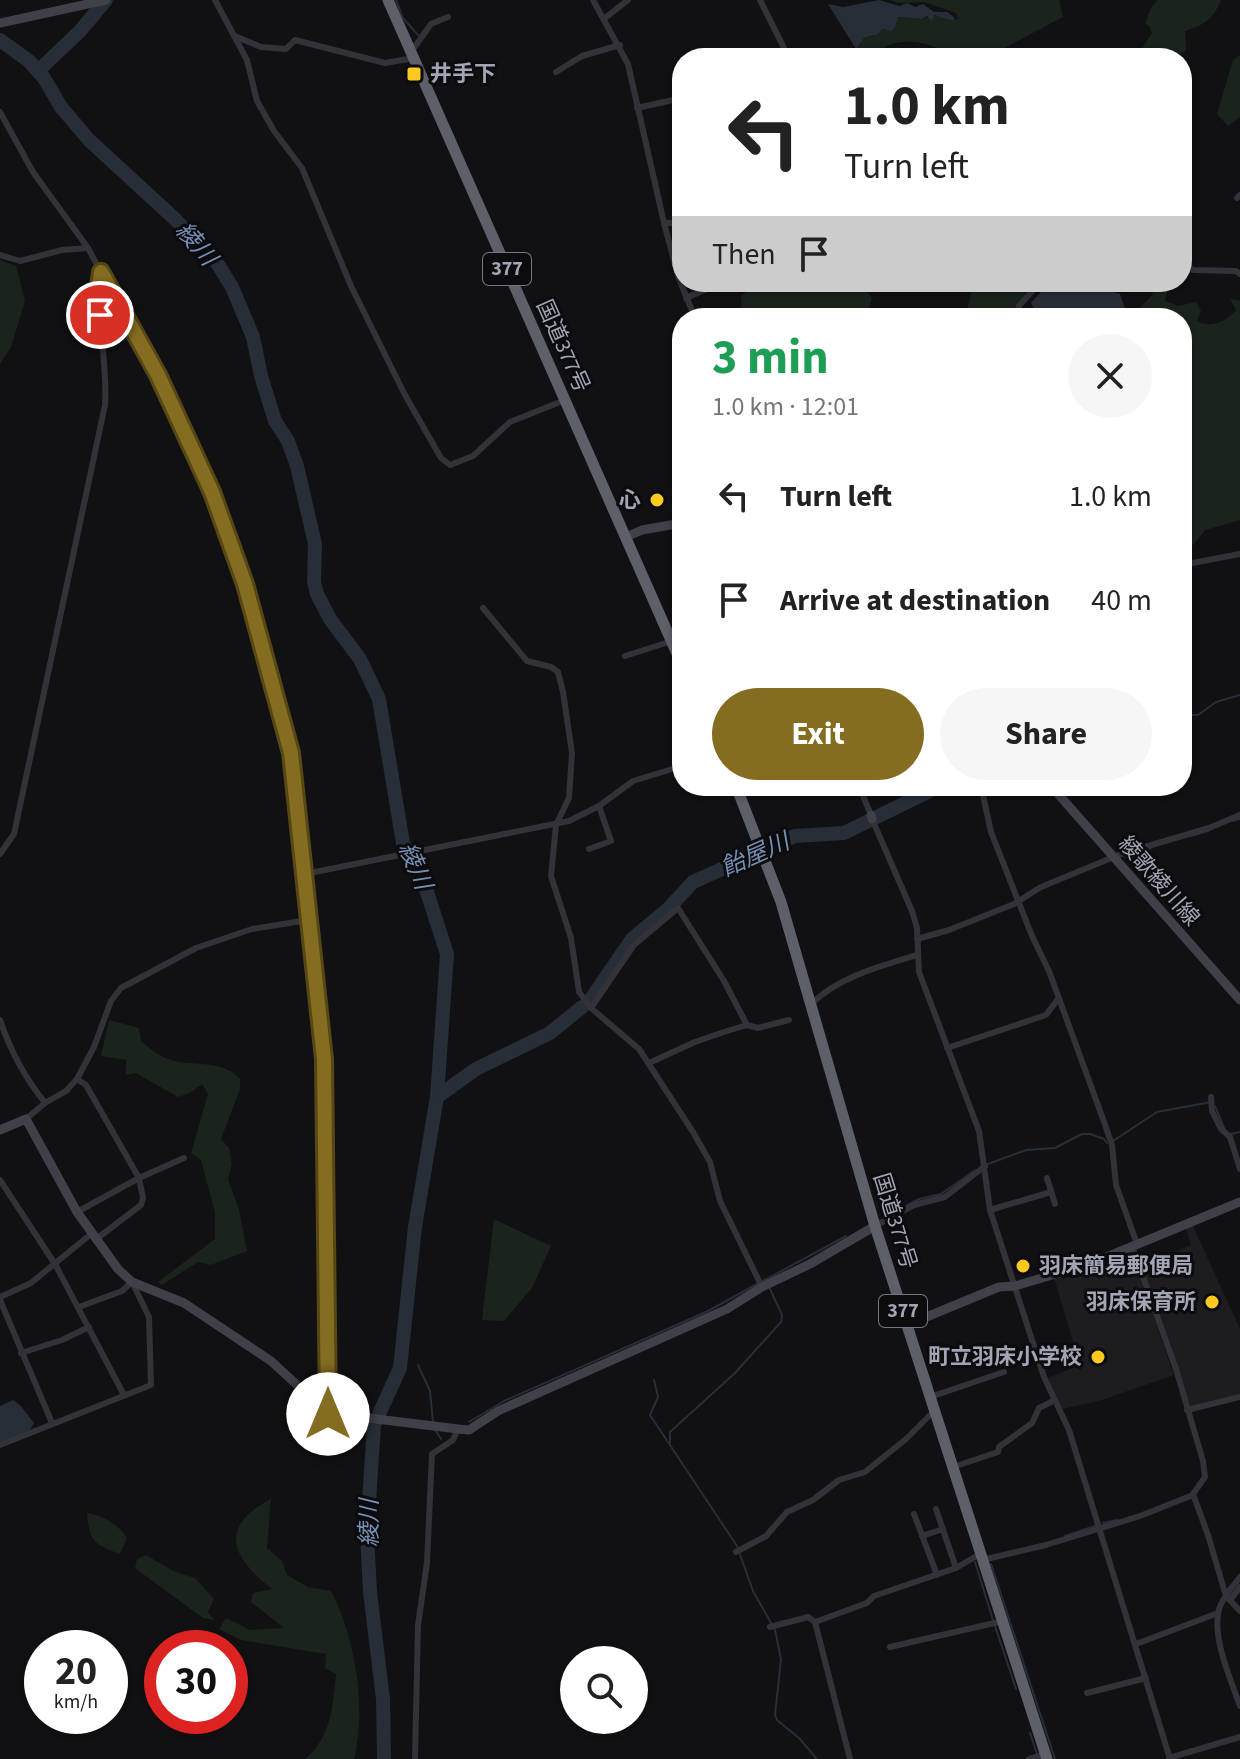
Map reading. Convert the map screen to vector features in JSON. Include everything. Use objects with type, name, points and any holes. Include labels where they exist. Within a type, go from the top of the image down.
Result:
[{"type":"highway","name":"国道377号","points":[[388,0],[672,641]]},
{"type":"highway","name":"国道377号","points":[[740,796],[781,902],[875,1226],[981,1557],[997,1622],[1039,1757]]},
{"type":"street","points":[[0,23],[106,0]]},
{"type":"street","points":[[215,0],[247,60],[257,101],[274,131],[302,168],[357,298],[405,395],[441,458],[450,465],[473,456],[510,422],[565,400]]},
{"type":"street","points":[[593,0],[628,64],[672,250]]},
{"type":"street","points":[[605,18],[628,0]]},
{"type":"street","points":[[760,0],[784,48]]},
{"type":"street","points":[[234,36],[261,47],[286,49],[295,40],[385,63],[412,55],[431,24],[448,17]]},
{"type":"street","points":[[556,72],[582,56],[620,45]]},
{"type":"street","points":[[637,108],[672,100]]},
{"type":"street","points":[[0,112],[33,172],[88,248],[182,425],[212,492],[245,584],[291,753],[309,873],[308,920],[326,1104],[332,1415]]},
{"type":"street","points":[[664,223],[672,223]]},
{"type":"street","points":[[0,255],[20,261],[62,250],[88,248]]},
{"type":"street","points":[[1192,269],[1236,271],[1240,274]]},
{"type":"street","points":[[0,854],[14,834],[105,405],[98,293],[101,272]]},
{"type":"street","points":[[684,292],[690,308]]},
{"type":"street","points":[[686,298],[700,292]]},
{"type":"street","points":[[1019,308],[1031,292]]},
{"type":"street","points":[[626,537],[642,530],[672,525]]},
{"type":"street","points":[[1192,563],[1240,554]]},
{"type":"street","points":[[483,608],[527,661],[558,672],[572,753],[569,798],[556,825],[551,876],[571,938],[579,992],[591,1008],[639,1049],[649,1063],[710,1162],[720,1201],[760,1284]]},
{"type":"street","points":[[625,656],[672,641]]},
{"type":"street","points":[[309,873],[556,825],[599,806],[633,781],[672,769]]},
{"type":"street","points":[[863,796],[912,911],[924,988],[979,1131],[990,1210],[1053,1401],[1069,1430],[1170,1758],[1240,1737]]},
{"type":"street","points":[[815,1622],[867,1603],[874,1596],[981,1557],[1046,1545],[1140,1516],[1193,1495],[1205,1477],[1203,1461],[1116,1185],[1112,1145],[1049,971],[991,832],[983,796]]},
{"type":"street","name":"綾歌綾川線","points":[[1060,796],[1240,1000]]},
{"type":"street","points":[[589,849],[611,841],[599,806]]},
{"type":"street","points":[[917,939],[1014,904],[1114,857],[1209,828],[1240,815]]},
{"type":"street","points":[[591,1008],[634,945],[678,908],[724,981],[747,1025]]},
{"type":"street","points":[[0,1130],[26,1119],[66,1091],[77,1079],[94,1047],[111,1001],[121,988],[196,948],[252,929],[308,920]]},
{"type":"street","points":[[811,1004],[838,983],[861,976],[882,964],[917,955]]},
{"type":"street","points":[[947,1048],[1046,1015],[1058,999]]},
{"type":"street","points":[[0,1020],[9,1048],[25,1077],[45,1103]]},
{"type":"street","points":[[649,1063],[695,1042],[747,1025],[758,1028],[789,1020]]},
{"type":"street","points":[[52,1423],[0,1299],[31,1283],[141,1205],[143,1198],[139,1178],[86,1085],[77,1079]]},
{"type":"street","points":[[1212,1100],[1212,1111],[1221,1129],[1230,1137],[1240,1169]]},
{"type":"street","points":[[0,1445],[151,1385],[149,1317],[132,1282],[110,1261],[77,1212],[26,1119]]},
{"type":"street","points":[[77,1212],[139,1178],[184,1158]]},
{"type":"street","points":[[132,1282],[184,1303],[239,1339],[285,1373],[319,1412],[469,1430],[498,1411],[727,1309],[760,1284],[810,1264],[914,1205],[945,1197],[985,1166]]},
{"type":"street","points":[[1047,1178],[1055,1204]]},
{"type":"street","points":[[0,1180],[55,1264],[124,1395]]},
{"type":"street","points":[[990,1210],[1051,1192]]},
{"type":"street","points":[[907,1325],[999,1287],[1015,1286],[1092,1263],[1240,1202]]},
{"type":"street","points":[[79,1307],[122,1291],[132,1282]]},
{"type":"street","points":[[21,1353],[62,1340],[89,1327]]},
{"type":"street","points":[[930,1397],[1004,1372]]},
{"type":"street","points":[[1187,1410],[1240,1397]]},
{"type":"street","points":[[953,1467],[998,1452],[999,1447],[1032,1423],[1039,1408],[1053,1401]]},
{"type":"street","points":[[738,1551],[766,1536],[787,1512],[813,1500],[839,1480],[865,1472],[906,1439],[935,1410]]},
{"type":"street","points":[[415,1759],[418,1625],[427,1563],[432,1454],[453,1440],[455,1428]]},
{"type":"street","points":[[1193,1495],[1228,1598],[1240,1611]]},
{"type":"street","points":[[936,1509],[956,1568]]},
{"type":"street","points":[[914,1514],[937,1575]]},
{"type":"street","points":[[922,1536],[943,1529]]},
{"type":"street","points":[[1240,1577],[1218,1613],[1219,1646],[1240,1706]]},
{"type":"street","points":[[1228,1598],[1240,1587]]},
{"type":"street","points":[[1136,1644],[1218,1613]]},
{"type":"street","points":[[772,1626],[808,1617],[815,1622],[850,1759]]},
{"type":"street","points":[[890,1647],[997,1622]]},
{"type":"street","points":[[1087,1693],[1146,1678]]},
{"type":"shaded area","points":[[879,0],[900,6],[923,4],[934,12],[947,12],[955,18],[953,21],[934,15],[932,21],[927,16],[922,19],[898,17],[891,31],[882,29],[878,34],[864,38],[855,48],[828,4],[843,7]]},
{"type":"shaded area","points":[[890,0],[1059,0],[1063,17],[1004,48],[936,48],[907,42],[884,48],[856,48],[864,38],[886,30],[898,17],[921,19],[939,15],[952,21],[958,19],[956,13],[924,2],[897,3]]},
{"type":"shaded area","points":[[1158,0],[1221,0],[1207,21],[1185,31],[1186,48],[1142,48],[1152,33],[1145,23]]},
{"type":"shaded area","points":[[1240,55],[1240,117],[1228,126],[1217,114],[1233,60]]},
{"type":"shaded area","points":[[0,260],[16,266],[25,301],[11,347],[0,364]]},
{"type":"shaded area","points":[[747,292],[867,292],[872,298],[868,308],[742,308],[741,296]]},
{"type":"shaded area","points":[[972,292],[1026,292],[1017,308],[968,308]]},
{"type":"shaded area","points":[[1041,292],[1113,292],[1120,294],[1125,308],[1033,308],[1031,303]]},
{"type":"shaded area","points":[[1167,292],[1165,301],[1178,306],[1196,302],[1201,311],[1197,321],[1213,324],[1236,310],[1230,299],[1240,301],[1240,520],[1205,530],[1193,545],[1192,308],[1140,308],[1153,294]]},
{"type":"shaded area","points":[[109,1020],[139,1028],[141,1041],[165,1058],[218,1066],[240,1079],[240,1089],[221,1139],[229,1148],[232,1164],[228,1179],[239,1210],[247,1251],[211,1265],[198,1262],[162,1285],[158,1282],[215,1239],[215,1213],[201,1160],[191,1153],[208,1094],[202,1084],[178,1097],[136,1073],[126,1075],[126,1060],[101,1056]]},
{"type":"shaded area","points":[[494,1219],[551,1246],[532,1288],[504,1321],[482,1320]]},
{"type":"shaded area","points":[[1193,1226],[1240,1329],[1240,1395],[1190,1407],[1141,1266],[1191,1245],[1186,1229]]},
{"type":"shaded area","points":[[1131,1251],[1174,1375],[1099,1401],[1062,1409],[1048,1378],[1080,1365],[1054,1278]]},
{"type":"shaded area","points":[[13,1400],[34,1423],[30,1430],[0,1443],[0,1406]]},
{"type":"shaded area","points":[[271,1499],[267,1548],[282,1561],[287,1575],[308,1587],[331,1591],[339,1609],[347,1629],[359,1696],[358,1739],[354,1759],[305,1759],[320,1741],[332,1709],[336,1674],[325,1668],[326,1654],[248,1641],[248,1630],[219,1629],[226,1618],[250,1630],[284,1628],[251,1602],[253,1593],[272,1589],[247,1566],[236,1543],[243,1521]]},
{"type":"shaded area","points":[[87,1513],[110,1521],[123,1533],[127,1538],[120,1554],[94,1541]]},
{"type":"shaded area","points":[[146,1555],[173,1571],[195,1578],[214,1599],[208,1612],[214,1620],[203,1618],[135,1568],[137,1559]]},
{"type":"waterway","points":[[38,71],[80,31],[106,0]]},
{"type":"waterway","points":[[396,0],[403,18],[418,35]]},
{"type":"waterway","name":"綾川","points":[[0,40],[29,61],[89,140],[176,220],[217,263],[232,287],[253,337],[275,421],[288,441],[297,466],[315,544],[314,582],[317,594],[330,619],[360,659],[379,699],[403,843],[427,892],[447,954],[437,1097],[415,1227],[400,1368],[374,1425],[367,1533],[370,1592],[383,1699],[384,1759]]},
{"type":"waterway","name":"飴屋川","points":[[1192,715],[1198,715],[1216,702],[1240,695]]},
{"type":"waterway","name":"飴屋川","points":[[591,999],[632,939],[667,910],[693,882],[795,836],[844,833],[920,796]]},
{"type":"waterway","points":[[1232,821],[1240,819]]},
{"type":"waterway","points":[[1191,836],[1208,831]]},
{"type":"waterway","points":[[1125,857],[1151,848]]},
{"type":"waterway","name":"飴屋川","points":[[437,1097],[476,1069],[550,1033],[582,1007]]},
{"type":"waterway","points":[[1113,1141],[1157,1112],[1211,1102]]},
{"type":"waterway","points":[[1215,1106],[1225,1130]]},
{"type":"waterway","points":[[1230,1134],[1240,1132]]},
{"type":"waterway","points":[[988,1164],[1026,1150],[1055,1148],[1082,1134],[1104,1139],[1107,1143]]},
{"type":"waterway","points":[[906,1206],[919,1199],[941,1194],[974,1171]]},
{"type":"waterway","points":[[763,1281],[846,1236]]},
{"type":"waterway","points":[[469,1422],[504,1401],[708,1311],[757,1284]]},
{"type":"waterway","points":[[670,1443],[670,1432],[735,1373],[781,1322],[782,1315],[770,1289]]},
{"type":"waterway","points":[[418,1365],[430,1391],[433,1422]]},
{"type":"waterway","points":[[654,1380],[658,1397],[650,1415],[737,1546],[753,1591],[775,1630],[781,1659],[777,1720],[799,1738],[817,1759]]},
{"type":"waterway","points":[[434,1428],[441,1439]]},
{"type":"waterway","points":[[1103,1523],[1117,1520]]},
{"type":"waterway","points":[[1065,1536],[1095,1526]]},
{"type":"waterway","points":[[975,1562],[993,1620]]},
{"type":"waterway","points":[[991,1564],[1055,1759]]},
{"type":"waterway","points":[[995,1626],[1016,1689]]},
{"type":"waterway","points":[[1030,1733],[1037,1754]]},
{"type":"place","name":"井手下","points":[[414,74]]},
{"type":"place","name":"心","points":[[657,500]]},
{"type":"place","name":"羽床簡易郵便局","points":[[1023,1266]]},
{"type":"place","name":"羽床保育所","points":[[1212,1302]]},
{"type":"place","name":"町立羽床小学校","points":[[1098,1357]]},
{"type":"route","points":[[100,315],[98,293],[101,272],[158,375],[212,492],[245,584],[291,753],[324,1059],[328,1414]]}]
